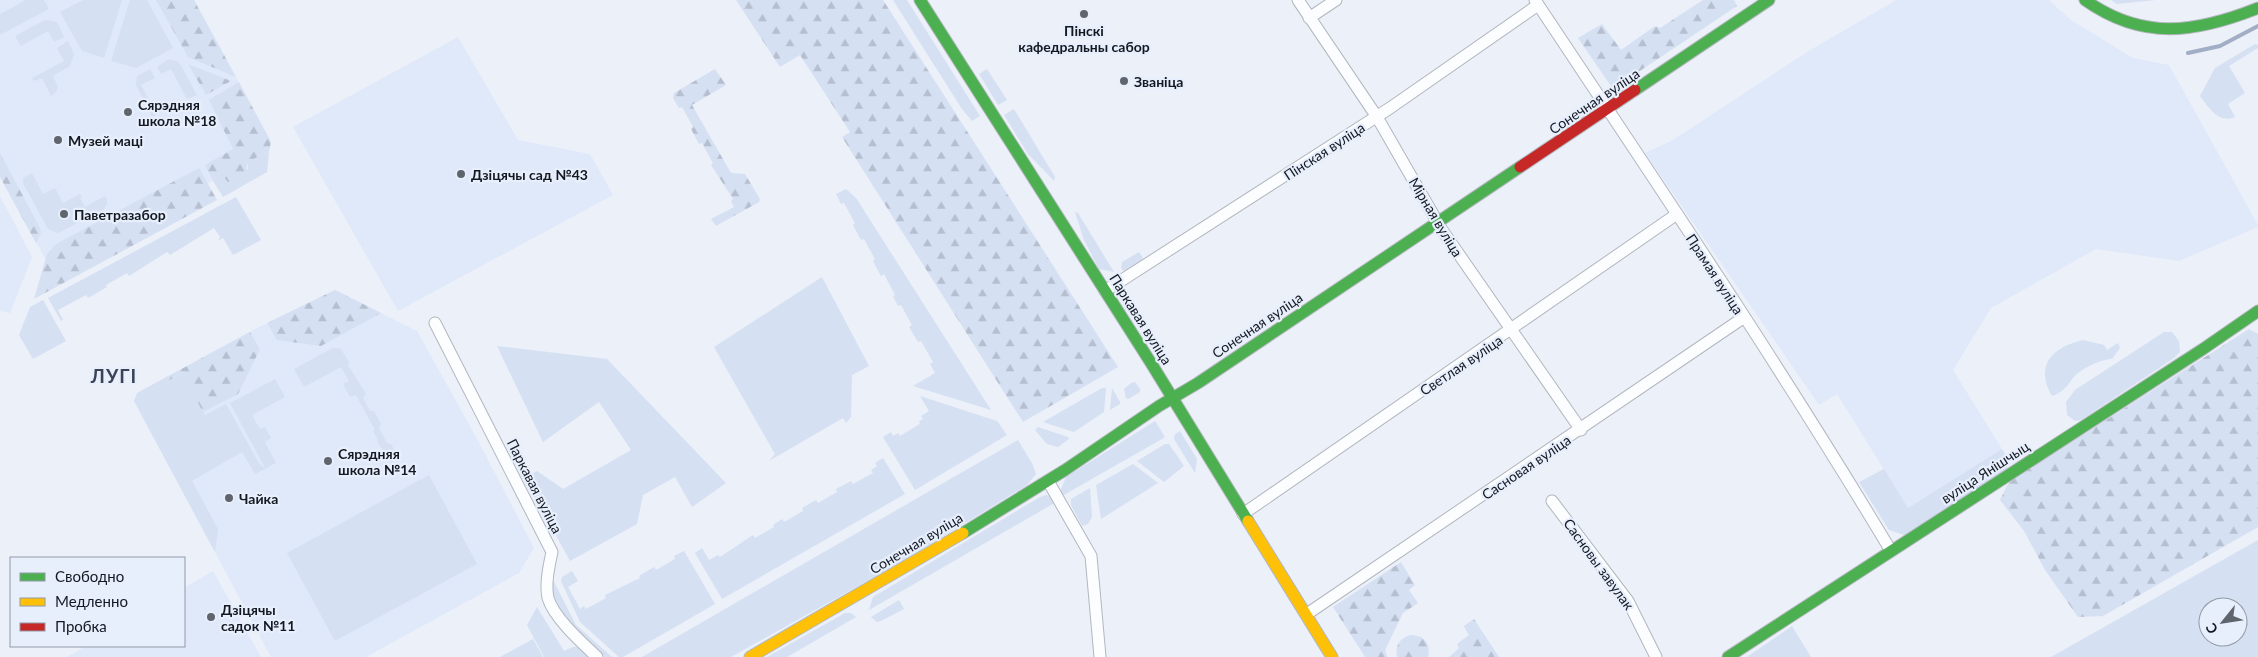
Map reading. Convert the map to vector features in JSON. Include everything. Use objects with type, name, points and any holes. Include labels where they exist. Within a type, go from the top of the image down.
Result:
[{"type":"street","name":"Паркавая вуліца","points":[[920,0],[1106,291],[1332,657]]},
{"type":"street","name":"Мірная вуліца","points":[[1298,0],[1377,117],[1442,230],[1580,430]]},
{"type":"street","points":[[1310,18],[1336,0]]},
{"type":"street","name":"Сонечная вуліца","points":[[750,657],[851,600],[1048,481],[1172,397],[1198,383],[1608,110],[1769,0]]},
{"type":"street","points":[[2085,0],[2103,14],[2117,20],[2151,29],[2187,29],[2237,17],[2258,8]]},
{"type":"street","name":"Пінская вуліца","points":[[1106,291],[1377,117],[1537,2]]},
{"type":"street","name":"Прамая вуліца","points":[[1537,2],[1677,214],[1848,480],[1891,551]]},
{"type":"street","name":"Светлая вуліца","points":[[1243,514],[1677,214]]},
{"type":"street","name":"вуліца Янішчыц","points":[[1728,657],[2258,311]]},
{"type":"street","name":"Сасновая вуліца","points":[[1306,614],[1743,318]]},
{"type":"street","name":"Паркавая вуліца","points":[[435,323],[552,552],[548,575],[548,598],[566,628],[597,657]]},
{"type":"street","points":[[1048,481],[1091,556],[1100,657]]},
{"type":"street","name":"Сасновы завулак","points":[[1552,501],[1628,601],[1656,657]]},
{"type":"shaded area","name":"Сярэдняя школа №18","points":[[0,0],[194,0],[271,142],[269,151],[55,265],[48,264],[0,177]]},
{"type":"shaded area","points":[[1896,0],[2049,0],[2071,20],[2133,58],[2169,65],[2258,225],[2258,227],[2179,261],[2096,249],[1991,308],[1953,370],[2002,449],[1908,508],[1837,394],[1819,405],[1645,153],[1673,140],[1807,52]]},
{"type":"shaded area","name":"Дзіцячы сад №43","points":[[458,37],[518,140],[590,154],[613,195],[398,311],[293,127]]},
{"type":"shaded area","points":[[0,196],[32,257],[10,313],[0,311]]},
{"type":"shaded area","name":"Сярэдняя школа №14","points":[[335,290],[417,331],[475,435],[534,548],[519,573],[366,657],[271,657],[134,401],[137,393],[259,327]]},
{"type":"shaded area","name":"Дзіцячы садок №11","points":[[213,571],[261,657],[67,657],[84,647],[185,647],[185,587]]},
{"type":"green space","points":[[26,0],[44,0],[49,9],[0,35],[0,14]]},
{"type":"green space","points":[[83,0],[122,0],[104,58],[82,51],[60,12]]},
{"type":"green space","points":[[130,0],[147,0],[173,48],[136,68],[111,61]]},
{"type":"green space","points":[[156,0],[194,0],[236,77],[188,57]]},
{"type":"green space","points":[[736,0],[883,0],[1118,367],[1023,422],[842,137],[850,132],[800,55],[780,67]]},
{"type":"green space","points":[[893,0],[907,0],[980,116],[972,121],[962,109]]},
{"type":"green space","points":[[1703,0],[1734,0],[1737,6],[1613,89],[1578,38],[1602,24],[1621,50],[1655,26],[1660,28]]},
{"type":"green space","points":[[2111,0],[2156,0],[2117,4]]},
{"type":"green space","points":[[45,20],[57,22],[64,37],[54,42],[48,31],[21,46],[15,36]]},
{"type":"green space","points":[[68,41],[74,54],[70,66],[53,76],[58,87],[51,96],[42,78],[34,81],[32,78],[64,61],[57,48]]},
{"type":"green space","points":[[2255,44],[2258,45],[2258,48],[2229,66],[2245,93],[2228,104],[2235,117],[2229,119],[2219,117],[2200,96],[2215,68]]},
{"type":"green space","points":[[169,59],[179,62],[197,95],[187,99],[171,69],[161,74],[157,67]]},
{"type":"green space","points":[[188,64],[231,81],[206,95]]},
{"type":"green space","points":[[150,69],[155,78],[141,85],[157,114],[152,117],[136,85],[137,76]]},
{"type":"green space","points":[[715,69],[726,85],[692,105],[731,173],[745,174],[760,199],[759,202],[716,226],[711,219],[734,207],[731,201],[733,199],[711,165],[713,163],[702,143],[699,144],[691,129],[693,127],[682,107],[679,108],[673,98],[674,93]]},
{"type":"green space","points":[[987,69],[1007,100],[998,105],[979,74]]},
{"type":"green space","points":[[239,82],[271,142],[269,151],[248,162],[246,173],[239,179],[228,182],[223,176],[213,181],[205,165],[233,149],[209,100]]},
{"type":"green space","points":[[1014,109],[1055,177],[1054,181],[1028,154],[1004,115]]},
{"type":"green space","points":[[269,151],[267,172],[223,197],[213,181],[248,169],[248,162]]},
{"type":"green space","points":[[0,153],[40,228],[41,233],[36,243],[0,177]]},
{"type":"green space","points":[[199,168],[217,200],[34,299],[47,254],[56,244]]},
{"type":"green space","points":[[32,173],[43,194],[55,188],[63,203],[80,194],[85,207],[105,196],[106,206],[104,209],[58,233],[48,229],[23,183],[23,178]]},
{"type":"green space","points":[[846,189],[856,198],[991,410],[913,386],[935,373],[930,364],[933,362],[921,341],[918,342],[909,327],[912,325],[901,305],[898,306],[893,296],[895,295],[884,274],[881,276],[873,261],[875,259],[864,239],[861,240],[853,225],[855,223],[844,203],[841,204],[836,194]]},
{"type":"green space","points":[[236,197],[261,240],[233,255],[223,238],[218,241],[220,237],[214,228],[170,255],[167,252],[129,276],[127,273],[106,285],[107,287],[88,298],[86,295],[58,310],[63,320],[61,321],[48,298]]},
{"type":"green space","points":[[1075,212],[1078,213],[1114,272],[1099,269],[1084,240]]},
{"type":"green space","points":[[1139,252],[1144,260],[1123,271],[1121,268],[1122,262]]},
{"type":"green space","points":[[822,277],[869,366],[852,375],[851,417],[846,423],[843,418],[769,461],[775,454],[714,347]]},
{"type":"green space","points":[[335,290],[381,313],[321,346],[277,340],[267,323]]},
{"type":"green space","points":[[43,300],[66,341],[33,359],[19,335],[30,307]]},
{"type":"green space","points":[[2249,329],[2258,334],[2258,527],[2103,616],[2078,617],[2045,570],[2024,531],[2000,500],[2009,482]]},
{"type":"green space","points":[[250,332],[260,349],[238,394],[203,412],[182,373],[146,393],[137,393]]},
{"type":"green space","points":[[2164,332],[2172,332],[2179,341],[2180,352],[2174,358],[2081,420],[2075,421],[2067,415],[2066,402],[2075,390]]},
{"type":"green space","points":[[2083,340],[2104,345],[2107,350],[2118,343],[2120,348],[2112,359],[2086,368],[2076,375],[2062,391],[2052,396],[2045,375],[2050,359],[2063,347]]},
{"type":"green space","points":[[497,346],[607,359],[726,483],[692,507],[675,477],[643,495],[637,524],[570,561],[524,478],[537,471],[563,489],[631,450],[599,402],[543,442]]},
{"type":"green space","points":[[333,348],[340,348],[349,362],[348,365],[366,394],[363,398],[370,411],[374,411],[381,424],[379,428],[399,459],[391,463],[377,441],[373,431],[375,430],[356,395],[350,397],[343,384],[349,381],[341,367],[304,387],[294,369]]},
{"type":"green space","points":[[182,373],[205,415],[226,404],[260,465],[265,468],[230,403],[275,379],[285,397],[252,415],[260,429],[265,427],[271,438],[265,442],[276,463],[255,474],[242,452],[192,481],[218,529],[215,552],[134,401],[137,393],[146,393]]},
{"type":"green space","points":[[1135,382],[1140,392],[1128,399],[1124,389]]},
{"type":"green space","points":[[1102,388],[1106,388],[1104,412],[1074,432],[1043,422]]},
{"type":"green space","points":[[1112,388],[1120,404],[1110,410]]},
{"type":"green space","points":[[920,396],[997,421],[1007,435],[915,490],[883,437],[891,432],[893,436],[898,433],[900,436],[920,424],[919,421],[923,419],[921,416],[929,411]]},
{"type":"green space","points":[[1155,421],[1165,437],[1062,496],[1060,492],[1066,477]]},
{"type":"green space","points":[[1038,427],[1068,437],[1069,439],[1058,447],[1047,444],[1035,430]]},
{"type":"green space","points":[[1180,431],[1197,459],[1195,473],[1174,439],[1175,434]]},
{"type":"green space","points":[[1018,440],[1032,463],[1036,474],[1027,485],[910,557],[731,657],[642,657]]},
{"type":"green space","points":[[1165,444],[1169,444],[1184,466],[1164,482],[1137,461]]},
{"type":"green space","points":[[2002,449],[2009,460],[2006,473],[1907,536],[1889,530],[1859,482],[1884,469],[1908,508]]},
{"type":"green space","points":[[883,458],[905,494],[722,599],[695,553],[702,548],[709,560],[718,555],[720,557],[753,535],[755,538],[774,527],[773,525],[782,519],[784,522],[803,511],[802,508],[816,500],[818,503],[837,492],[836,489],[851,481],[853,484],[873,473],[871,470],[877,466],[875,463]]},
{"type":"green space","points":[[1133,464],[1158,483],[1101,519],[1096,485]]},
{"type":"green space","points":[[429,475],[477,564],[335,641],[287,553]]},
{"type":"green space","points":[[1090,488],[1092,517],[1088,524],[1082,526],[1071,505],[1071,499]]},
{"type":"green space","points":[[1046,495],[1052,496],[1058,501],[869,610],[873,597]]},
{"type":"green space","points":[[2258,540],[2258,657],[2051,657]]},
{"type":"green space","points":[[684,551],[715,604],[623,657],[619,657],[580,622],[561,581],[562,577],[572,571],[578,581],[568,587],[580,609],[584,606],[586,609],[606,598],[605,595],[640,578],[639,576],[654,567],[656,570],[675,559],[674,556]]},
{"type":"green space","points":[[1401,562],[1415,585],[1409,590],[1418,603],[1403,613],[1385,650],[1387,657],[1365,657],[1333,607]]},
{"type":"green space","points":[[552,578],[576,625],[612,657],[605,657],[569,622],[556,602]]},
{"type":"green space","points":[[899,600],[904,609],[877,622],[871,617]]},
{"type":"green space","points":[[537,607],[564,651],[573,647],[579,647],[593,657],[544,657],[527,625]]},
{"type":"green space","points":[[845,613],[851,613],[856,617],[787,657],[767,657]]},
{"type":"green space","points":[[1474,619],[1499,657],[1449,657],[1459,648],[1457,644],[1469,635],[1464,626]]},
{"type":"green space","points":[[1792,626],[1811,657],[1747,657]]},
{"type":"green space","points":[[1416,635],[1426,641],[1429,652],[1428,657],[1397,657],[1399,643],[1403,638]]},
{"type":"green space","points":[[533,639],[543,657],[500,657]]},
{"type":"waterway","points":[[2188,53],[2220,46],[2258,26]]},
{"type":"traffic: fast","points":[[920,0],[1151,363],[1248,521]]},
{"type":"traffic: fast","points":[[1635,90],[1769,0]]},
{"type":"traffic: fast","points":[[2085,0],[2107,13],[2128,22],[2170,29],[2213,23],[2258,8]]},
{"type":"traffic: fast","points":[[963,533],[1065,470],[1159,406],[1198,383],[1520,167]]},
{"type":"traffic: fast","points":[[1728,657],[2203,349],[2258,311]]},
{"type":"traffic: slow","points":[[1248,521],[1332,657]]},
{"type":"traffic: slow","points":[[750,657],[963,533]]},
{"type":"traffic: jam","points":[[1520,167],[1635,90]]},
{"type":"place","name":"Пінскі кафедральны сабор","points":[[1084,14]]},
{"type":"place","name":"Званіца","points":[[1124,81]]},
{"type":"place","name":"Сярэдняя школа №18","points":[[128,112]]},
{"type":"place","name":"Музей маці","points":[[58,140]]},
{"type":"place","name":"Дзіцячы сад №43","points":[[461,174]]},
{"type":"place","name":"Паветразабор","points":[[64,214]]},
{"type":"place","name":"Сярэдняя школа №14","points":[[328,461]]},
{"type":"place","name":"Чайка","points":[[229,498]]},
{"type":"place","name":"Дзіцячы садок №11","points":[[211,617]]},
{"type":"district","name":"ЛУГІ","points":[[114,375]]}]
